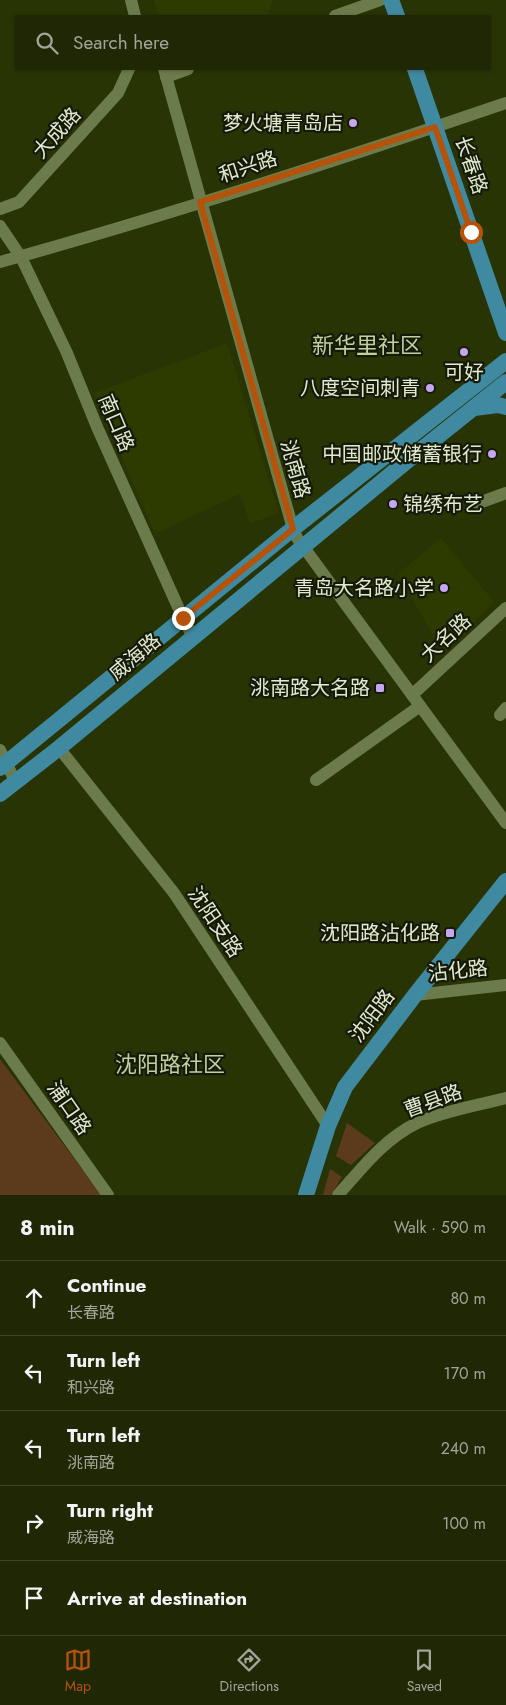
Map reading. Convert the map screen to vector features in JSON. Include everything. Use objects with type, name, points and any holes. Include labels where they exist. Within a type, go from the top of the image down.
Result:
[{"type":"main road","points":[[391,0],[396,15]]},
{"type":"main road","name":"长春路","points":[[415,70],[506,333]]},
{"type":"main road","name":"威海路","points":[[2,761],[506,361]]},
{"type":"main road","name":"威海路","points":[[0,794],[59,748],[304,548],[407,461],[506,382]]},
{"type":"main road","points":[[474,408],[498,405],[506,407]]},
{"type":"main road","name":"沈阳路","points":[[306,1195],[328,1126],[345,1087],[415,994],[506,881]]},
{"type":"street","points":[[131,0],[135,15]]},
{"type":"street","points":[[338,15],[380,0]]},
{"type":"street","name":"大成路","points":[[0,209],[19,202],[118,92],[129,70]]},
{"type":"street","points":[[165,73],[182,70]]},
{"type":"street","name":"洮南路","points":[[165,73],[293,529],[304,548],[506,823]]},
{"type":"street","name":"和兴路","points":[[0,262],[200,202],[435,127],[506,102]]},
{"type":"street","name":"南口路","points":[[0,226],[20,257],[67,353],[97,427],[193,637]]},
{"type":"street","points":[[476,504],[506,493]]},
{"type":"street","name":"大名路","points":[[412,695],[506,608]]},
{"type":"street","points":[[316,780],[420,706]]},
{"type":"street","name":"沈阳支路","points":[[59,748],[174,894],[328,1126]]},
{"type":"street","points":[[2,761],[16,783]]},
{"type":"street","name":"沾化路","points":[[415,994],[506,985]]},
{"type":"street","name":"浦口路","points":[[0,1043],[108,1195]]},
{"type":"street","name":"曹县路","points":[[338,1195],[373,1156],[395,1137],[418,1123],[506,1098]]},
{"type":"shaded area","points":[[154,0],[273,0],[267,15],[159,15]]},
{"type":"shaded area","points":[[227,343],[279,513],[250,524],[240,494],[155,534],[94,393]]},
{"type":"shaded area","name":"青岛大名路小学","points":[[441,538],[494,602],[443,652],[398,574]]},
{"type":"shaded area","points":[[0,1059],[101,1195],[0,1195]]},
{"type":"shaded area","points":[[347,1123],[375,1143],[351,1165],[336,1156]]},
{"type":"shaded area","points":[[330,1169],[342,1177],[331,1195],[323,1195]]},
{"type":"place","name":"梦火塘青岛店","points":[[353,123]]},
{"type":"place","name":"可好","points":[[464,352]]},
{"type":"place","name":"八度空间刺青","points":[[430,388]]},
{"type":"place","name":"中国邮政储蓄银行","points":[[492,454]]},
{"type":"place","name":"锦绣布艺","points":[[393,504]]},
{"type":"place","name":"青岛大名路小学","points":[[444,588]]},
{"type":"place","name":"洮南路大名路","points":[[380,688]]},
{"type":"place","name":"沈阳路沾化路","points":[[450,933]]},
{"type":"district","name":"新华里社区","points":[[367,345]]},
{"type":"district","name":"沈阳路社区","points":[[170,1064]]},
{"type":"route","points":[[183,618],[293,529],[200,202],[435,127],[471,232]]}]
